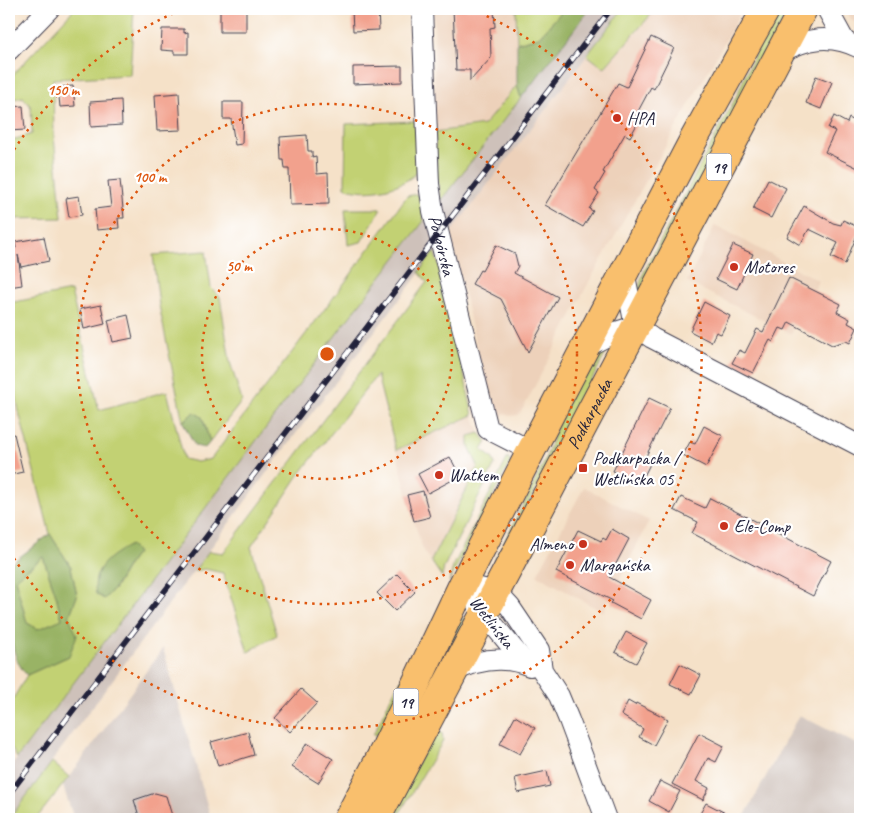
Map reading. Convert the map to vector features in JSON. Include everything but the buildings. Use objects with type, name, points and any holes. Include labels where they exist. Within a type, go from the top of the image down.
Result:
[{"type":"main road","name":"Podkarpacka","points":[[348,819],[386,747],[463,584],[584,348],[766,9]]},
{"type":"main road","name":"Podkarpacka","points":[[376,819],[803,9]]},
{"type":"street","points":[[9,50],[49,9]]},
{"type":"street","name":"Podgórska","points":[[422,9],[429,184],[433,211],[488,429],[531,451]]},
{"type":"street","points":[[803,9],[810,20],[846,42]]},
{"type":"street","points":[[827,9],[846,42]]},
{"type":"street","points":[[779,53],[797,44],[815,39],[846,42]]},
{"type":"street","points":[[624,271],[636,326],[652,338],[860,446]]},
{"type":"street","points":[[584,348],[612,334],[636,326]]},
{"type":"street","name":"Wetlińska","points":[[463,584],[489,603],[534,667],[559,696],[606,819]]},
{"type":"street","name":"Wetlińska","points":[[453,672],[483,660],[514,660],[534,667]]},
{"type":"shaded area","points":[[434,9],[516,9],[517,85],[484,125],[435,132]]},
{"type":"shaded area","points":[[590,9],[623,9],[291,440],[9,819],[9,769],[345,323]]},
{"type":"shaded area","points":[[656,9],[743,9],[589,282],[524,407],[518,415],[510,416],[504,413],[500,420],[485,384],[450,232],[587,55],[604,68]]},
{"type":"shaded area","points":[[844,9],[860,9],[860,27],[849,17]]},
{"type":"shaded area","points":[[715,225],[819,281],[791,334],[687,282]]},
{"type":"shaded area","points":[[473,415],[480,433],[469,446],[478,466],[431,561],[424,553],[396,450]]},
{"type":"shaded area","points":[[584,487],[649,521],[603,612],[537,575]]},
{"type":"shaded area","points":[[163,648],[211,819],[74,819],[63,786]]},
{"type":"shaded area","points":[[799,715],[860,746],[860,819],[743,819]]},
{"type":"green space","points":[[74,9],[134,9],[130,75],[53,79],[54,137],[62,218],[9,219],[9,141],[32,134],[31,107],[23,97],[9,100],[9,79]]},
{"type":"green space","points":[[516,9],[564,9],[539,37],[517,43]]},
{"type":"green space","points":[[564,9],[590,9],[521,98],[517,85],[517,43],[539,37]]},
{"type":"green space","points":[[623,9],[656,9],[604,68],[587,55]]},
{"type":"green space","points":[[775,9],[790,9],[640,294],[638,291],[643,274],[736,97]]},
{"type":"green space","points":[[517,85],[521,98],[441,200],[437,179],[435,132],[484,125]]},
{"type":"green space","points":[[415,121],[419,170],[413,176],[404,182],[385,189],[363,191],[345,187],[346,124]]},
{"type":"green space","points":[[418,194],[424,221],[17,758],[9,744],[9,706],[27,675],[69,656],[69,617],[77,596],[71,567],[50,534],[19,412],[9,360],[9,303],[71,291],[99,410],[167,391],[184,459],[197,462],[211,459],[349,277],[407,196]],"holes":[[[130,545],[137,553],[130,562],[114,590]]]},
{"type":"green space","points":[[345,209],[381,209],[361,242],[348,245]]},
{"type":"green space","points":[[206,251],[211,288],[220,297],[230,362],[242,401],[210,442],[202,417],[194,413],[183,422],[159,305],[153,255]]},
{"type":"green space","points":[[434,252],[440,268],[473,415],[396,450],[377,375],[299,475],[251,547],[277,635],[248,652],[223,573],[205,569],[194,571],[209,551],[223,553],[427,282],[419,272]]},
{"type":"green space","points":[[610,345],[496,565],[494,561],[540,471],[574,385],[596,356]]},
{"type":"green space","points":[[194,412],[202,417],[210,442],[205,448],[195,446],[183,422]]},
{"type":"green space","points":[[480,433],[487,442],[482,450],[493,459],[495,464],[444,567],[442,577],[431,561],[478,466],[469,446],[469,436]]},
{"type":"green space","points":[[508,457],[510,462],[449,582],[453,567]]},
{"type":"green space","points":[[50,534],[71,567],[77,596],[69,617],[77,635],[69,656],[27,675],[14,653],[11,638],[9,623],[9,565]],"holes":[[[43,557],[62,619],[38,629],[27,623],[15,579]]]},
{"type":"green space","points":[[130,545],[137,553],[114,588],[104,599],[96,594],[96,577],[99,570],[109,558]]},
{"type":"green space","points":[[43,557],[62,620],[38,629],[27,623],[15,579]]},
{"type":"green space","points":[[467,617],[438,680],[430,676],[459,622]]},
{"type":"green space","points":[[402,679],[406,681],[381,734],[373,735],[395,689]]},
{"type":"green space","points":[[436,730],[442,733],[443,741],[396,819],[386,819]]},
{"type":"green space","points":[[52,762],[69,777],[36,819],[9,819]]},
{"type":"railway","points":[[9,794],[611,9]]},
{"type":"place","name":"HPA","points":[[617,118]]},
{"type":"place","name":"Motores","points":[[734,267]]},
{"type":"place","name":"Podkarpacka / Wetlińska 05","points":[[583,468]]},
{"type":"place","name":"Watkem","points":[[439,475]]},
{"type":"place","name":"Ele-Comp","points":[[724,526]]},
{"type":"place","name":"Almeno","points":[[583,544]]},
{"type":"place","name":"Margańska","points":[[570,565]]}]
